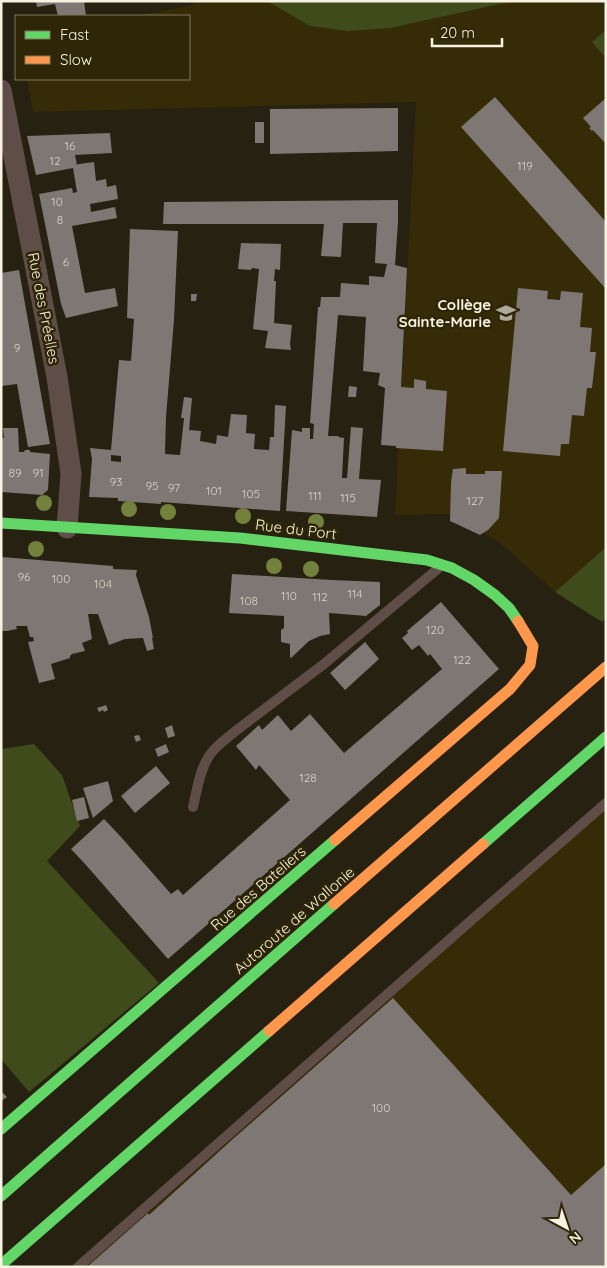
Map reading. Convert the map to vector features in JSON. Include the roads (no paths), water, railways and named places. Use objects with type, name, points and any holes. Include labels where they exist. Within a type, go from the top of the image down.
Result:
[{"type":"main road","name":"Rue du Port","points":[[1,523],[240,538],[427,560],[452,568],[474,580],[509,608],[533,646],[530,665]]},
{"type":"main road","name":"Rue des Bateliers","points":[[1,1129],[475,720],[510,689],[530,665]]},
{"type":"main road","name":"Autoroute de Wallonie","points":[[1,1196],[606,667]]},
{"type":"main road","points":[[1,1265],[606,737]]},
{"type":"street","name":"Rue des Préelles","points":[[1,90],[63,415],[71,474],[67,528]]},
{"type":"lane","points":[[193,807],[201,774],[208,756],[233,733],[324,664],[442,565]]},
{"type":"lane","points":[[78,1267],[606,803]]},
{"type":"place","name":"Collège Sainte-Marie","points":[[506,313]]}]
